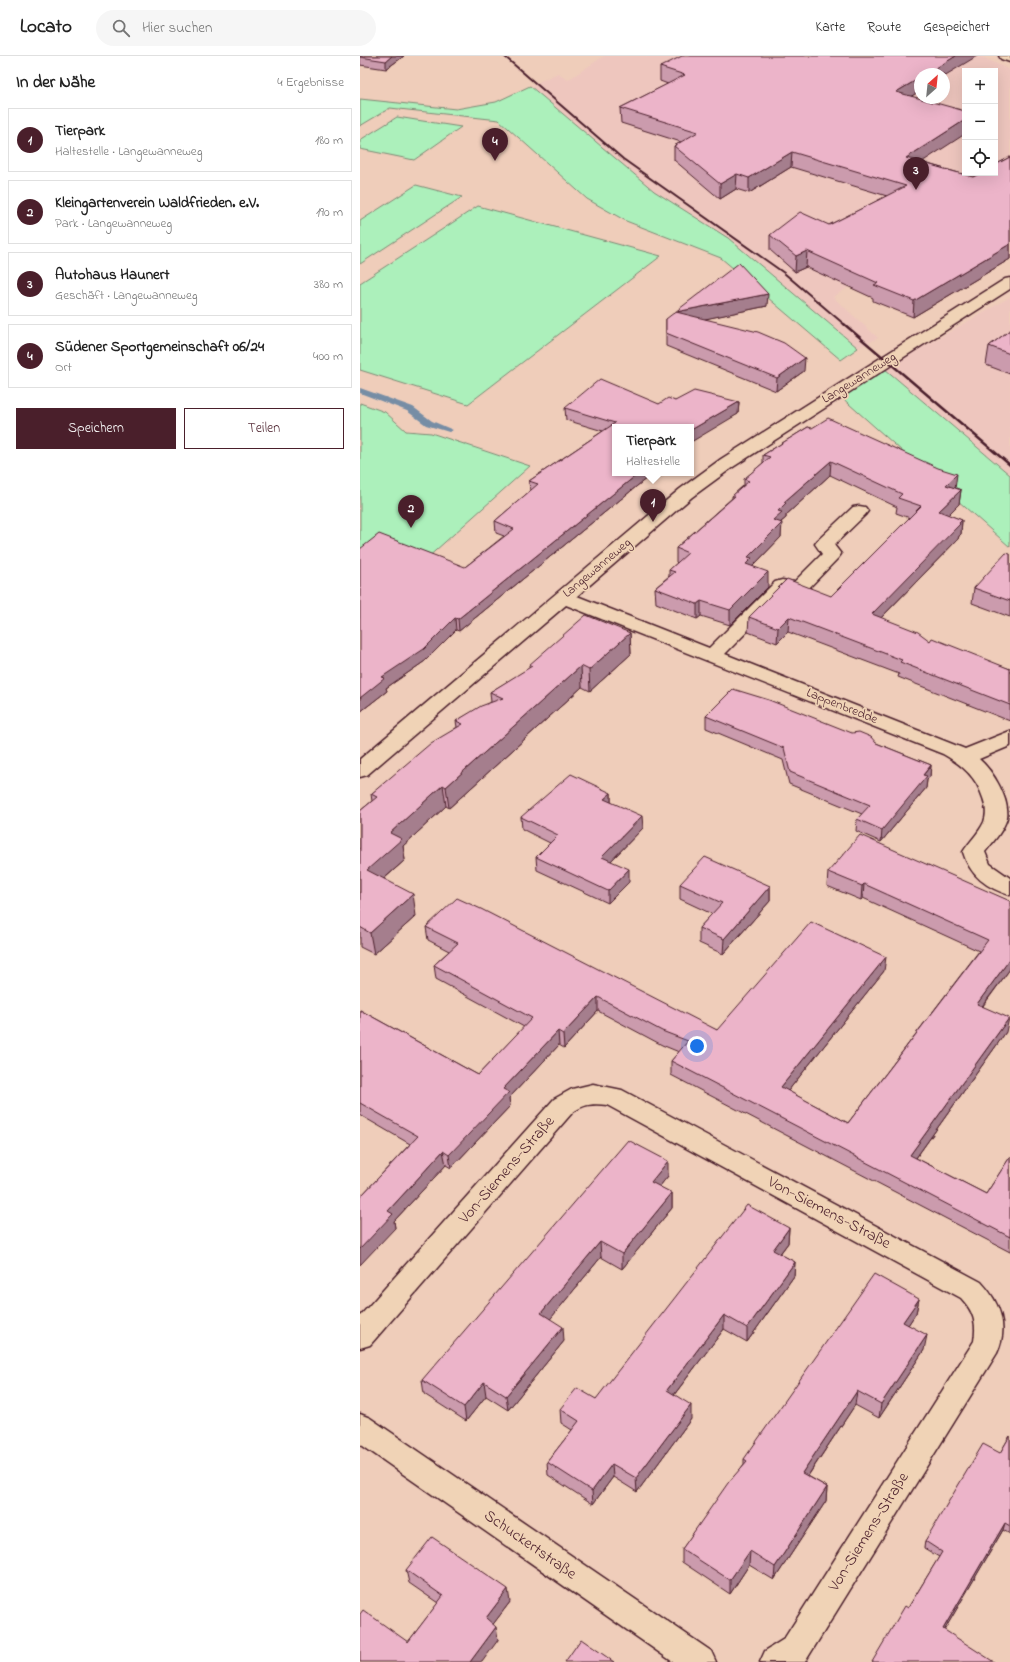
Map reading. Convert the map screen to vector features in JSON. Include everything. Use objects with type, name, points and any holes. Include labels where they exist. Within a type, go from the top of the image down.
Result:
[{"type":"street","points":[[1005,56],[1010,58]]},
{"type":"street","name":"Langewanneweg","points":[[360,770],[686,493],[751,446],[1010,282]]},
{"type":"street","points":[[713,655],[782,586],[798,588],[832,554],[824,544],[859,511]]},
{"type":"street","name":"Lappenbredde","points":[[563,597],[950,749],[964,757],[988,781],[997,809],[995,823],[974,852],[976,863],[985,873],[1010,886]]},
{"type":"street","points":[[964,757],[1010,738]]},
{"type":"street","name":"Von-Siemens-Straße","points":[[360,1336],[563,1106],[570,1100],[591,1094],[608,1095],[619,1100],[971,1290],[982,1301],[988,1315],[990,1330],[987,1344],[795,1650],[776,1662]]},
{"type":"street","name":"Schuckertstraße","points":[[360,1427],[700,1662]]},
{"type":"shaded area","points":[[604,56],[980,56],[1010,70],[1010,188],[833,297],[878,338],[858,348],[728,238],[654,191],[530,86],[558,73],[568,80]]},
{"type":"shaded area","points":[[1010,297],[1010,475],[885,369]]},
{"type":"green space","points":[[530,86],[654,191],[728,238],[858,348],[841,360],[721,258],[626,221],[587,199],[499,120],[390,108],[360,126],[360,99],[456,109],[496,102]]},
{"type":"green space","points":[[397,117],[461,127],[414,160],[360,149],[360,140]]},
{"type":"green space","points":[[416,185],[462,197],[360,264],[360,221]]},
{"type":"green space","points":[[478,206],[661,256],[468,404],[360,370],[360,283]]},
{"type":"green space","points":[[885,369],[1010,475],[1010,547],[840,396]]},
{"type":"green space","points":[[360,403],[385,412],[406,431],[431,433],[530,466],[360,618]]},
{"type":"building","points":[[360,56],[392,56],[386,61]]},
{"type":"building","points":[[682,56],[956,56],[936,68],[914,68],[914,82],[896,92],[914,97],[914,104],[940,104],[962,110],[962,122],[906,158],[962,174],[962,176],[973,177],[998,176],[998,163],[1010,157],[1010,244],[914,301],[874,285],[878,283],[807,251],[796,256],[770,235],[800,212],[829,225],[906,186],[792,152],[749,178],[737,174],[720,184],[674,146],[698,132],[620,108],[685,75],[660,67]]},
{"type":"building","points":[[739,263],[768,294],[676,312],[758,332],[784,343],[805,358],[777,378],[666,333],[666,319]]},
{"type":"building","points":[[1010,330],[1010,354],[989,346]]},
{"type":"building","points":[[600,379],[659,404],[668,398],[675,401],[694,391],[739,402],[694,428],[694,424],[614,424],[615,423],[565,408]]},
{"type":"building","points":[[828,418],[938,468],[957,474],[946,485],[961,490],[939,511],[962,520],[959,523],[960,524],[872,614],[918,632],[930,641],[932,638],[1010,669],[1010,705],[900,662],[902,660],[789,617],[778,628],[749,617],[787,579],[831,596],[921,506],[898,498],[902,494],[831,461],[784,502],[786,503],[778,511],[782,512],[773,520],[782,523],[748,557],[752,558],[746,564],[768,572],[730,610],[701,601],[697,604],[655,588],[675,572],[669,570],[688,553],[676,548],[735,496],[732,496],[749,481],[744,479],[770,457],[763,455],[808,427],[812,428]]},
{"type":"building","points":[[612,425],[612,476],[635,476],[458,619],[455,618],[424,649],[382,677],[385,678],[360,698],[360,549],[379,534],[465,567],[514,529],[495,521],[538,484],[529,481]]},
{"type":"building","points":[[1006,553],[1010,554],[1010,601],[974,588]]},
{"type":"building","points":[[586,615],[630,633],[589,670],[581,666],[446,787],[443,785],[390,833],[402,839],[367,870],[413,894],[370,933],[360,927],[360,811],[377,797],[371,794],[431,743],[463,724],[456,721],[481,706],[503,698],[490,692],[532,666],[529,665]]},
{"type":"building","points":[[733,689],[769,700],[852,733],[859,732],[871,737],[876,743],[931,765],[923,775],[927,776],[882,830],[857,819],[870,805],[790,772],[784,748],[706,716]]},
{"type":"building","points":[[571,774],[611,793],[604,799],[642,816],[602,857],[629,869],[608,891],[536,857],[558,835],[521,817]]},
{"type":"building","points":[[860,835],[1010,901],[1010,959],[977,1004],[1009,1018],[910,1155],[986,1194],[1010,1157],[1010,1237],[671,1061],[688,1041],[662,1031],[598,997],[563,1034],[558,1031],[503,1089],[509,1092],[449,1155],[443,1151],[388,1211],[393,1214],[360,1249],[360,1194],[362,1195],[418,1136],[360,1103],[360,1010],[478,1075],[532,1018],[434,965],[458,943],[426,927],[457,898],[717,1030],[811,922],[886,957],[781,1087],[848,1123],[988,940],[864,884],[862,886],[828,872]]},
{"type":"building","points":[[705,857],[770,886],[724,939],[699,928],[722,903],[680,884]]},
{"type":"building","points":[[628,1140],[668,1161],[651,1182],[672,1193],[622,1254],[600,1242],[541,1313],[563,1327],[506,1396],[484,1382],[464,1407],[422,1380]]},
{"type":"building","points":[[747,1205],[789,1228],[773,1250],[795,1262],[747,1328],[724,1315],[667,1390],[691,1405],[636,1478],[612,1464],[592,1491],[547,1462],[579,1421],[560,1409],[577,1388],[596,1399]]},
{"type":"building","points":[[874,1274],[919,1299],[903,1322],[927,1335],[881,1404],[857,1391],[802,1473],[827,1487],[775,1567],[750,1551],[730,1580],[682,1549],[728,1483],[747,1461],[744,1459]]},
{"type":"building","points":[[1010,1436],[1010,1526],[1005,1523],[943,1629],[994,1662],[872,1662],[905,1606],[908,1608],[942,1552],[925,1541],[983,1444],[1000,1453]]},
{"type":"building","points":[[432,1537],[508,1589],[486,1618],[496,1627],[470,1662],[360,1662],[360,1614],[363,1610],[408,1642],[443,1596],[406,1570]]},
{"type":"building","points":[[581,1639],[614,1662],[565,1662]]},
{"type":"waterway","points":[[360,390],[410,409],[429,423],[449,430]]},
{"type":"railway","points":[[504,56],[623,159],[784,273],[845,325]]},
{"type":"railway","points":[[844,324],[1010,465]]},
{"type":"place","name":"Südener Sportgemeinschaft 06/24","points":[[495,161]]},
{"type":"place","name":"Autohaus Haunert","points":[[916,190]]},
{"type":"place","name":"Tierpark","points":[[653,522]]},
{"type":"place","name":"Kleingartenverein Waldfrieden. e.V.","points":[[411,528]]}]
